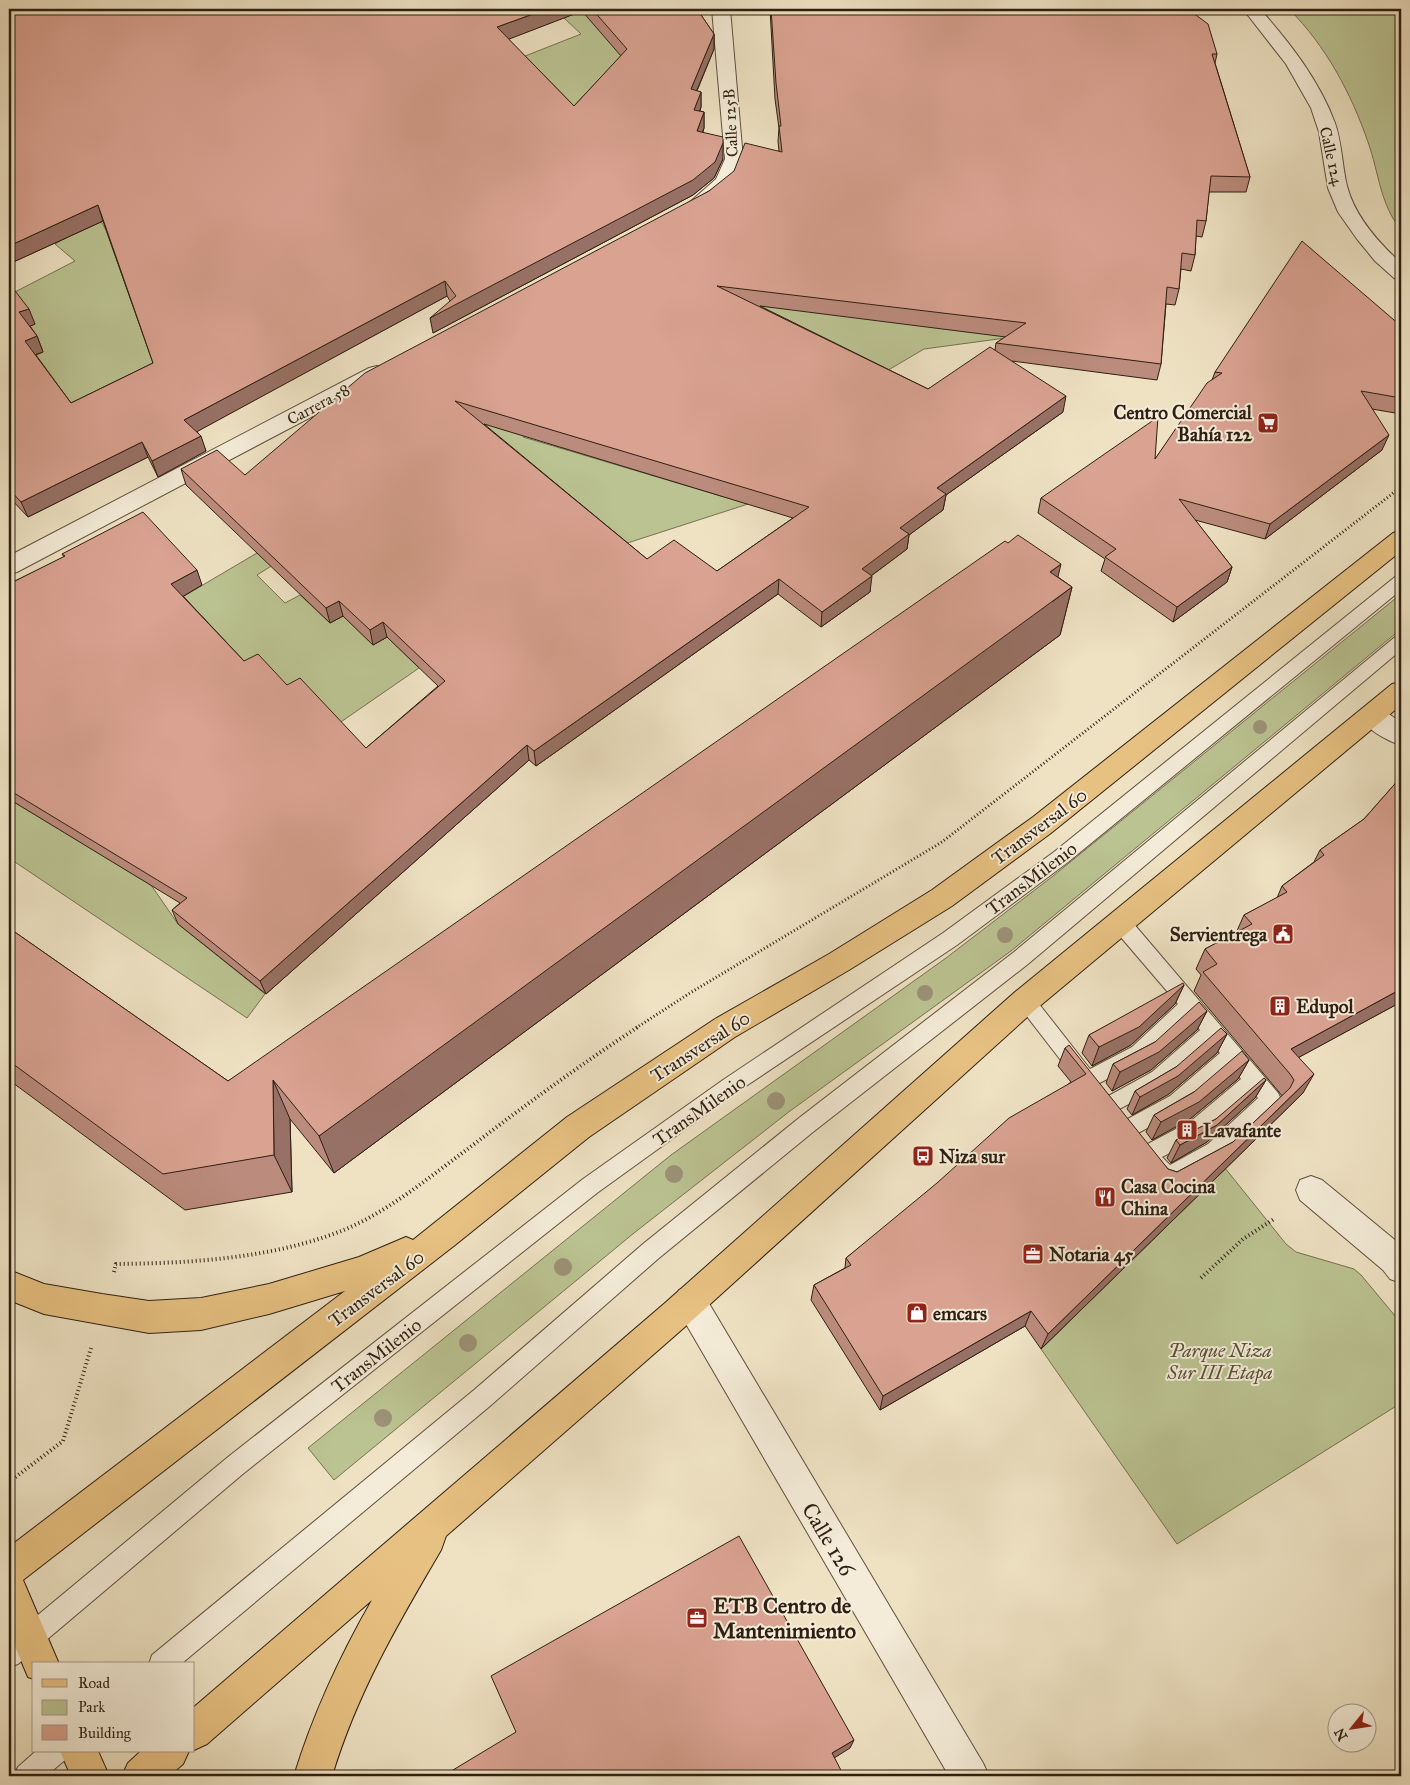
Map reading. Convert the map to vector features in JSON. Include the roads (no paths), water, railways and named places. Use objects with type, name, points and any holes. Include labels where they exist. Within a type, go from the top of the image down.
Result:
[{"type":"main road","name":"Transversal 60","points":[[9,1569],[444,1235],[578,1127],[725,1028],[942,898],[1042,825],[1401,539]]},
{"type":"main road","points":[[195,1730],[690,1301],[1025,1001],[1401,691]]},
{"type":"main road","points":[[9,1285],[44,1299],[102,1310],[149,1316],[201,1314],[269,1299],[362,1270],[444,1235]]},
{"type":"main road","points":[[313,1776],[318,1758],[347,1686],[376,1626],[443,1515]]},
{"type":"main road","points":[[9,1590],[27,1652]]},
{"type":"main road","points":[[79,1752],[90,1776]]},
{"type":"main road","points":[[141,1776],[169,1752]]},
{"type":"street","name":"Calle 125B","points":[[688,210],[725,182],[734,159],[721,9]]},
{"type":"street","name":"Calle 124","points":[[1251,9],[1274,34],[1310,91],[1326,124],[1338,190],[1347,208],[1360,229],[1384,259],[1401,274]]},
{"type":"street","name":"Carrera 58","points":[[11,562],[394,364]]},
{"type":"street","points":[[1372,716],[1401,734]]},
{"type":"street","points":[[1311,1190],[1394,1259],[1401,1268]]},
{"type":"street","name":"Calle 126","points":[[690,1301],[970,1776]]},
{"type":"lane","name":"TransMilenio","points":[[27,1652],[236,1466],[590,1186],[730,1086],[950,939],[1061,857],[1401,581]]},
{"type":"lane","points":[[163,1662],[482,1398],[651,1251],[806,1125],[1021,958],[1401,641]]},
{"type":"lane","points":[[1025,1001],[1167,1176],[1215,1151],[1271,1098],[1120,922]]},
{"type":"lane","points":[[1088,1080],[1139,1052],[1191,1005]]},
{"type":"lane","points":[[1110,1106],[1160,1078],[1213,1030]]},
{"type":"lane","points":[[1129,1129],[1177,1102],[1233,1054]]},
{"type":"lane","points":[[1149,1154],[1198,1128],[1255,1080]]},
{"type":"lane","points":[[26,1776],[55,1752]]},
{"type":"place","name":"Centro Comercial Bahía 122","points":[[1268,423]]},
{"type":"place","name":"Servientrega","points":[[1283,934]]},
{"type":"place","name":"Edupol","points":[[1280,1006]]},
{"type":"place","name":"Lavafante","points":[[1187,1130]]},
{"type":"place","name":"Niza sur","points":[[923,1156]]},
{"type":"place","name":"Casa Cocina China","points":[[1105,1197]]},
{"type":"place","name":"Notaria 45","points":[[1033,1254]]},
{"type":"place","name":"emcars","points":[[917,1313]]},
{"type":"place","name":"ETB Centro de Mantenimiento","points":[[697,1618]]},
{"type":"park label","name":"Parque Niza Sur III Etapa","points":[[1220,1361]]}]
